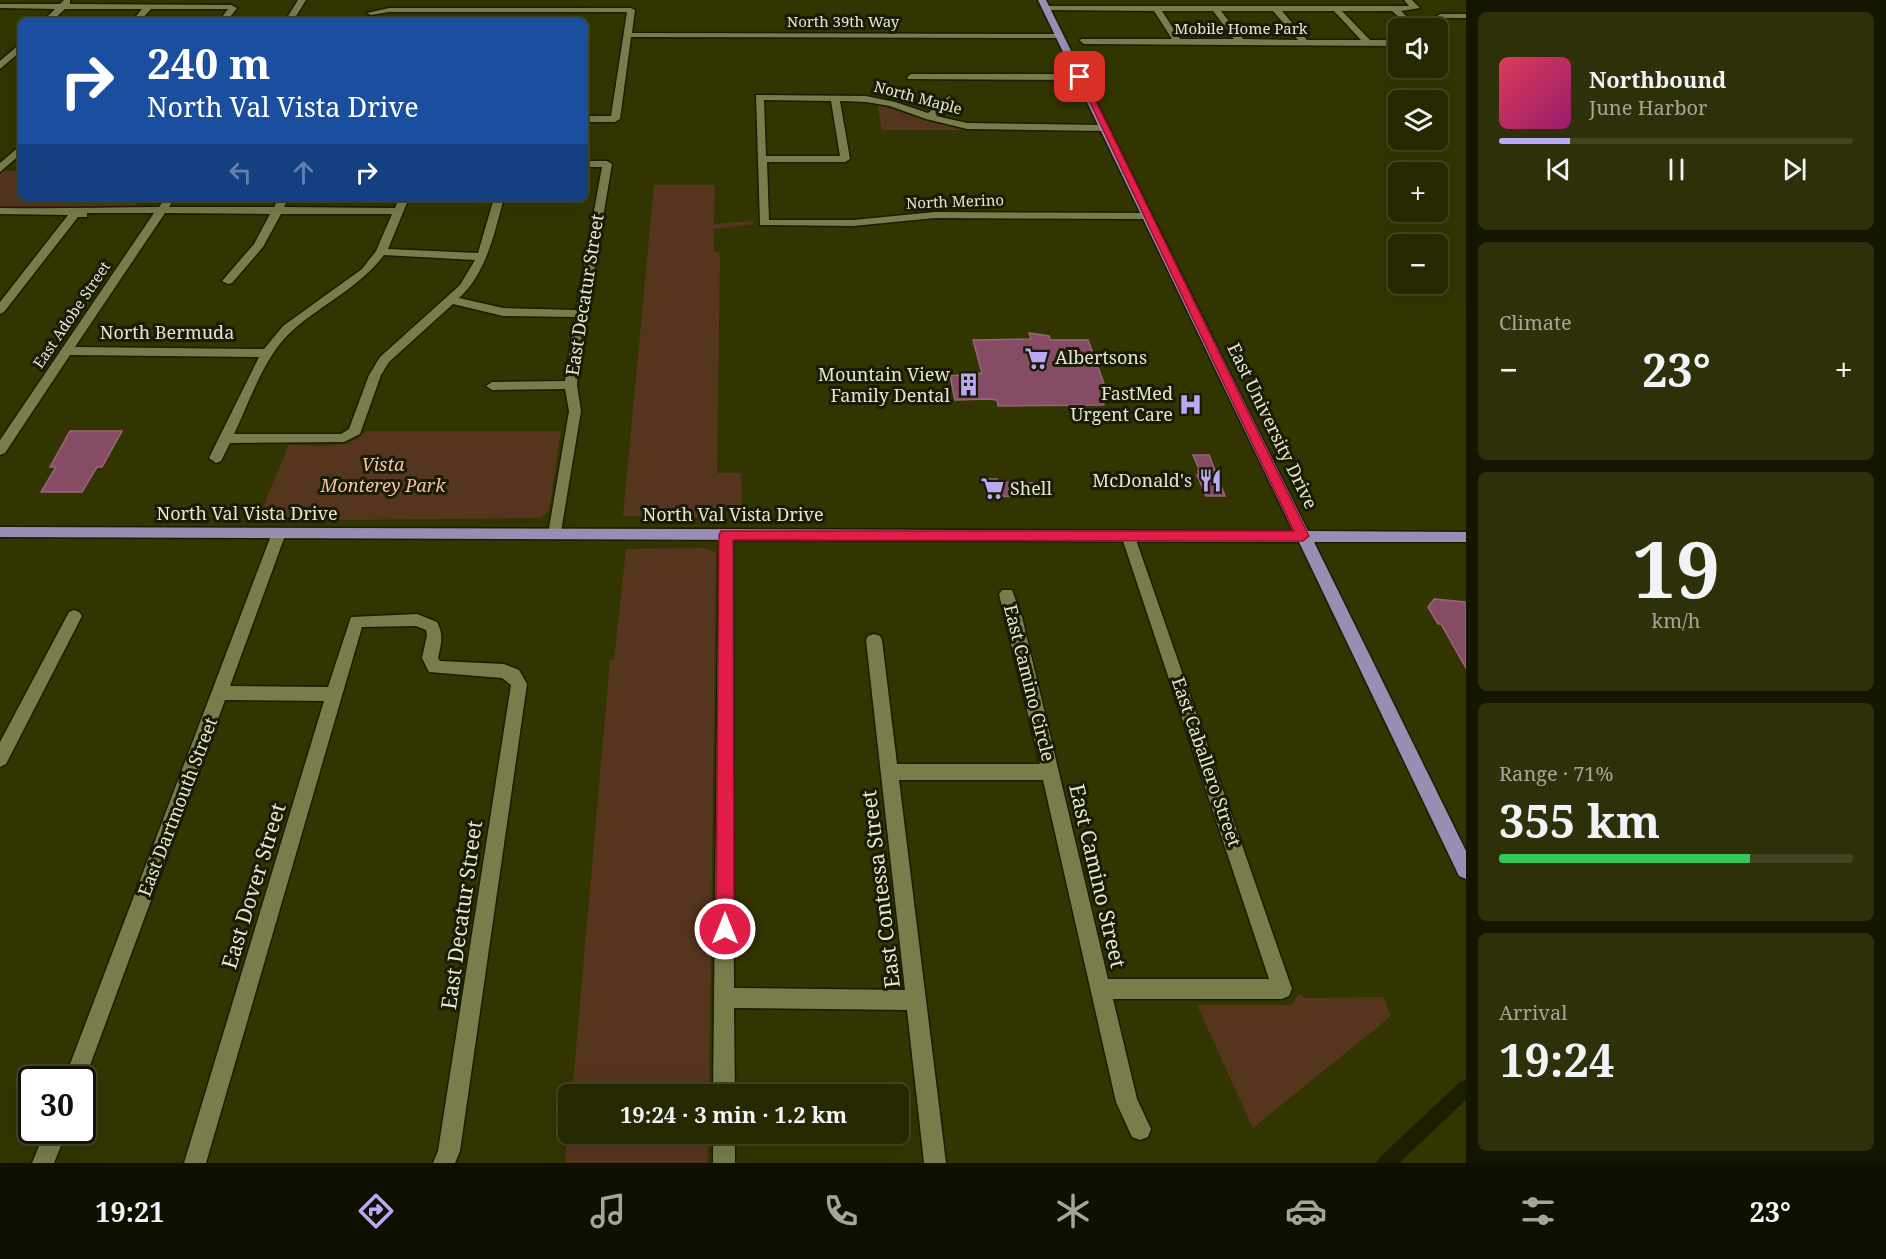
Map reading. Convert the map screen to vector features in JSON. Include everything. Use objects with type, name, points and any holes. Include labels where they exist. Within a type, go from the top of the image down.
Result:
[{"type":"main road","name":"East University Drive","points":[[1044,4],[1466,870]]},
{"type":"main road","name":"North Val Vista Drive","points":[[0,532],[1466,537]]},
{"type":"street","points":[[291,18],[303,0]]},
{"type":"street","points":[[438,10],[442,0]]},
{"type":"street","name":"Mobile Home Park","points":[[1044,4],[1156,8],[1416,8],[1408,0]]},
{"type":"street","points":[[50,18],[66,3]]},
{"type":"street","points":[[0,6],[66,3],[233,8],[225,18]]},
{"type":"street","points":[[139,18],[150,5]]},
{"type":"street","points":[[1156,8],[1178,42]]},
{"type":"street","points":[[1215,8],[1241,43]]},
{"type":"street","points":[[1275,8],[1305,43]]},
{"type":"street","points":[[1335,8],[1367,42]]},
{"type":"street","points":[[1394,9],[1404,18]]},
{"type":"street","points":[[402,18],[406,10]]},
{"type":"street","points":[[371,13],[406,10],[631,10],[615,119],[588,119]]},
{"type":"street","points":[[477,18],[480,10]]},
{"type":"street","points":[[549,18],[552,10]]},
{"type":"street","points":[[1442,16],[1466,16]]},
{"type":"street","name":"North 39th Way","points":[[627,35],[1059,36]]},
{"type":"street","name":"Mobile Home Park","points":[[1084,41],[1388,43]]},
{"type":"street","points":[[0,66],[18,49]]},
{"type":"street","points":[[911,77],[1080,77]]},
{"type":"street","name":"North Maple","points":[[762,159],[759,97],[835,98],[884,102],[929,117],[986,128],[1104,128]]},
{"type":"street","points":[[762,159],[845,159],[835,98]]},
{"type":"street","points":[[929,117],[950,99]]},
{"type":"street","points":[[2,168],[18,151]]},
{"type":"street","name":"North Merino","points":[[762,159],[764,223],[853,223],[935,215],[1147,216]]},
{"type":"street","name":"East Decatur Street","points":[[555,534],[574,411],[571,385],[607,164],[588,164]]},
{"type":"street","points":[[2,168],[18,167]]},
{"type":"street","name":"East Adobe Street","points":[[0,450],[168,201]]},
{"type":"street","points":[[228,281],[259,245],[283,201]]},
{"type":"street","points":[[216,458],[267,353],[287,329],[366,271],[381,252],[403,201]]},
{"type":"street","points":[[225,439],[344,438],[356,431],[375,375],[384,360],[413,332],[452,300],[464,286],[482,257],[498,201]]},
{"type":"street","points":[[0,212],[76,212],[82,215],[112,212],[147,215],[160,212],[399,211]]},
{"type":"street","points":[[0,310],[76,212]]},
{"type":"street","points":[[381,252],[482,257]]},
{"type":"street","points":[[452,300],[503,312],[581,314]]},
{"type":"street","name":"North Bermuda","points":[[68,351],[267,353]]},
{"type":"street","points":[[492,386],[571,385]]},
{"type":"street","name":"East Dartmouth Street","points":[[80,1066],[279,533]]},
{"type":"street","points":[[724,1084],[726,535]]},
{"type":"street","name":"East Caballero Street","points":[[1101,989],[1282,989],[1128,535]]},
{"type":"street","name":"East Camino Circle","points":[[1007,594],[1050,772]]},
{"type":"street","points":[[0,759],[74,616]]},
{"type":"street","name":"East Dover Street","points":[[195,1163],[356,621],[417,620],[432,626],[435,634],[430,658],[435,667],[494,669],[513,675]]},
{"type":"street","name":"East Contessa Street","points":[[874,640],[935,1163]]},
{"type":"street","name":"East Decatur Street","points":[[444,1163],[449,1151],[519,684],[513,675]]},
{"type":"street","points":[[221,693],[334,694]]},
{"type":"street","points":[[890,772],[1050,772]]},
{"type":"street","name":"East Camino Street","points":[[1050,772],[1101,989]]},
{"type":"street","points":[[1101,989],[1127,1102],[1140,1129]]},
{"type":"street","points":[[725,998],[916,1000]]},
{"type":"street","points":[[44,1163],[51,1144]]},
{"type":"street","points":[[724,1144],[724,1163]]},
{"type":"green space","points":[[877,104],[934,123],[974,130],[882,130]]},
{"type":"green space","points":[[18,171],[18,201],[139,201],[134,207],[0,208],[0,172]]},
{"type":"green space","points":[[654,185],[715,185],[714,224],[752,221],[754,224],[714,229],[714,252],[720,252],[717,473],[741,473],[742,510],[717,509],[716,518],[623,516]]},
{"type":"green space","name":"Vista Monterey Park","points":[[365,431],[561,431],[549,511],[541,518],[257,521],[289,445],[341,444],[359,438]]},
{"type":"green space","points":[[704,548],[716,552],[709,1084],[573,1084],[610,660],[614,660],[626,549]]},
{"type":"green space","points":[[1299,994],[1306,998],[1383,997],[1391,1016],[1253,1128],[1197,1005],[1285,1005],[1292,1004]]},
{"type":"green space","points":[[567,1144],[708,1144],[708,1163],[565,1163]]},
{"type":"building","name":"Albertsons","points":[[1029,333],[1049,336],[1050,340],[1088,340],[1110,400],[1103,400],[1104,405],[998,406],[997,400],[955,400],[950,376],[982,373],[973,340],[1031,339]]},
{"type":"building","points":[[70,431],[122,431],[102,467],[97,467],[82,492],[41,492],[56,467],[50,467]]},
{"type":"building","name":"McDonald's","points":[[1193,455],[1209,455],[1225,496],[1206,496],[1197,475],[1200,471]]},
{"type":"building","name":"Shell","points":[[984,479],[997,479],[998,482],[1036,483],[1040,497],[987,496]]},
{"type":"building","points":[[1434,599],[1466,602],[1466,668],[1441,624],[1438,624],[1428,607]]},
{"type":"waterway","points":[[1386,1163],[1466,1088]]},
{"type":"place","name":"Albertsons","points":[[1037,358]]},
{"type":"place","name":"Mountain View Family Dental","points":[[968,385]]},
{"type":"place","name":"FastMed Urgent Care","points":[[1191,404]]},
{"type":"place","name":"McDonald's","points":[[1210,481]]},
{"type":"place","name":"Shell","points":[[992,489]]},
{"type":"route","points":[[725,929],[726,535],[1303,536],[1080,77]]}]
